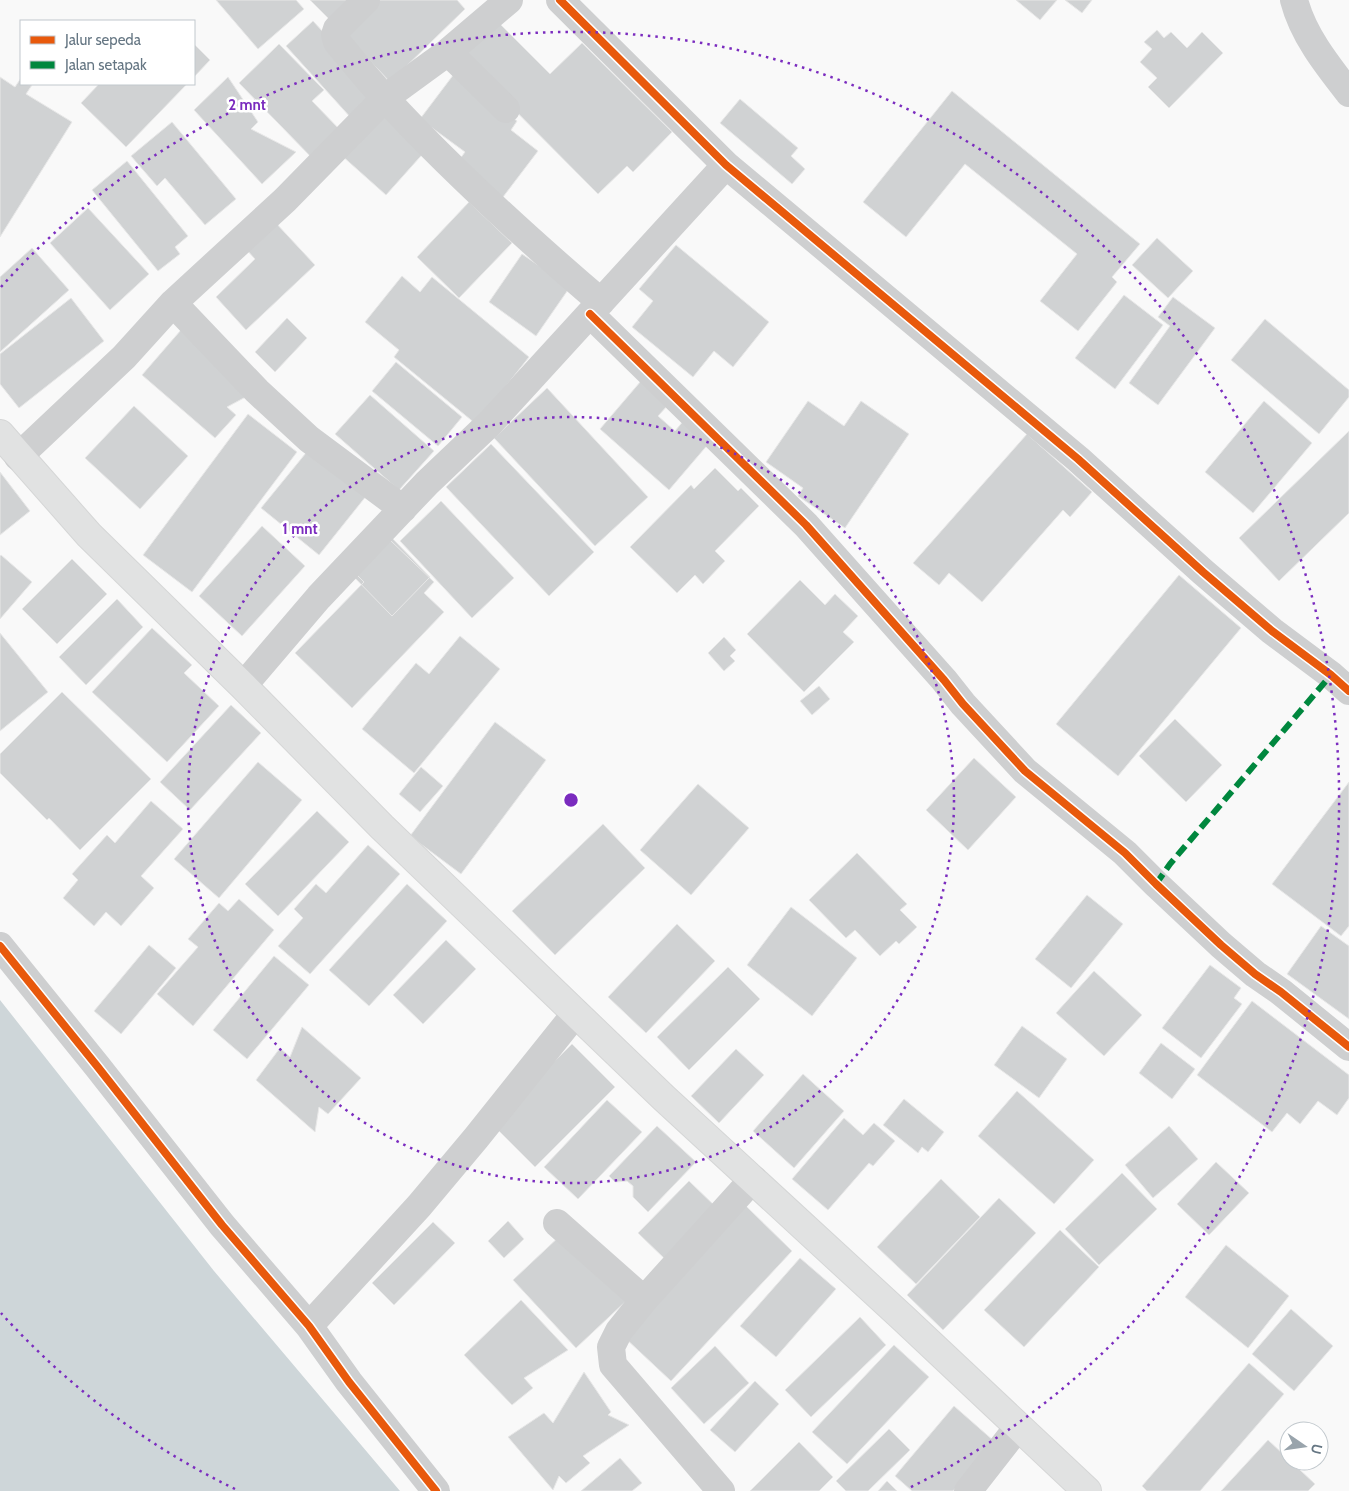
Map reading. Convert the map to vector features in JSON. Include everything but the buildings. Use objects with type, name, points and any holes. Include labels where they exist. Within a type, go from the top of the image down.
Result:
[{"type":"highway","points":[[0,434],[89,535],[243,686],[382,827],[686,1118],[1087,1491]]},
{"type":"street","points":[[366,0],[337,29],[335,35],[337,42],[384,98],[596,308],[806,525],[1024,771],[1125,853],[1248,968],[1349,1047]]},
{"type":"street","points":[[18,456],[124,357],[173,304],[285,200],[384,98],[448,52],[509,0]]},
{"type":"street","points":[[560,0],[726,165],[1078,459],[1202,572],[1265,625],[1349,691]]},
{"type":"street","points":[[1294,0],[1298,15],[1321,57],[1349,94]]},
{"type":"street","points":[[448,52],[506,109]]},
{"type":"street","points":[[243,686],[319,597],[427,483],[490,423],[726,165]]},
{"type":"street","points":[[173,304],[257,391],[309,439],[403,509]]},
{"type":"street","points":[[0,946],[222,1225],[309,1326],[350,1382],[436,1491]]},
{"type":"street","points":[[309,1326],[418,1206],[576,1013]]},
{"type":"street","points":[[721,1491],[614,1364],[611,1352],[613,1340],[644,1300],[753,1180]]},
{"type":"street","points":[[557,1223],[644,1300]]},
{"type":"street","points":[[968,1491],[1018,1427]]},
{"type":"shaded area","points":[[0,1000],[214,1271],[400,1491],[0,1491]]},
{"type":"marked path","points":[[1156,884],[1170,864],[1331,675]]},
{"type":"cycle path","points":[[560,0],[726,165],[1078,459],[1203,572],[1272,631],[1331,675],[1349,691]]},
{"type":"cycle path","points":[[590,314],[806,525],[944,680],[963,704],[1025,771],[1125,853],[1221,945],[1255,974],[1281,992],[1349,1047]]},
{"type":"cycle path","points":[[0,946],[222,1225],[309,1326],[349,1382],[436,1491]]}]
